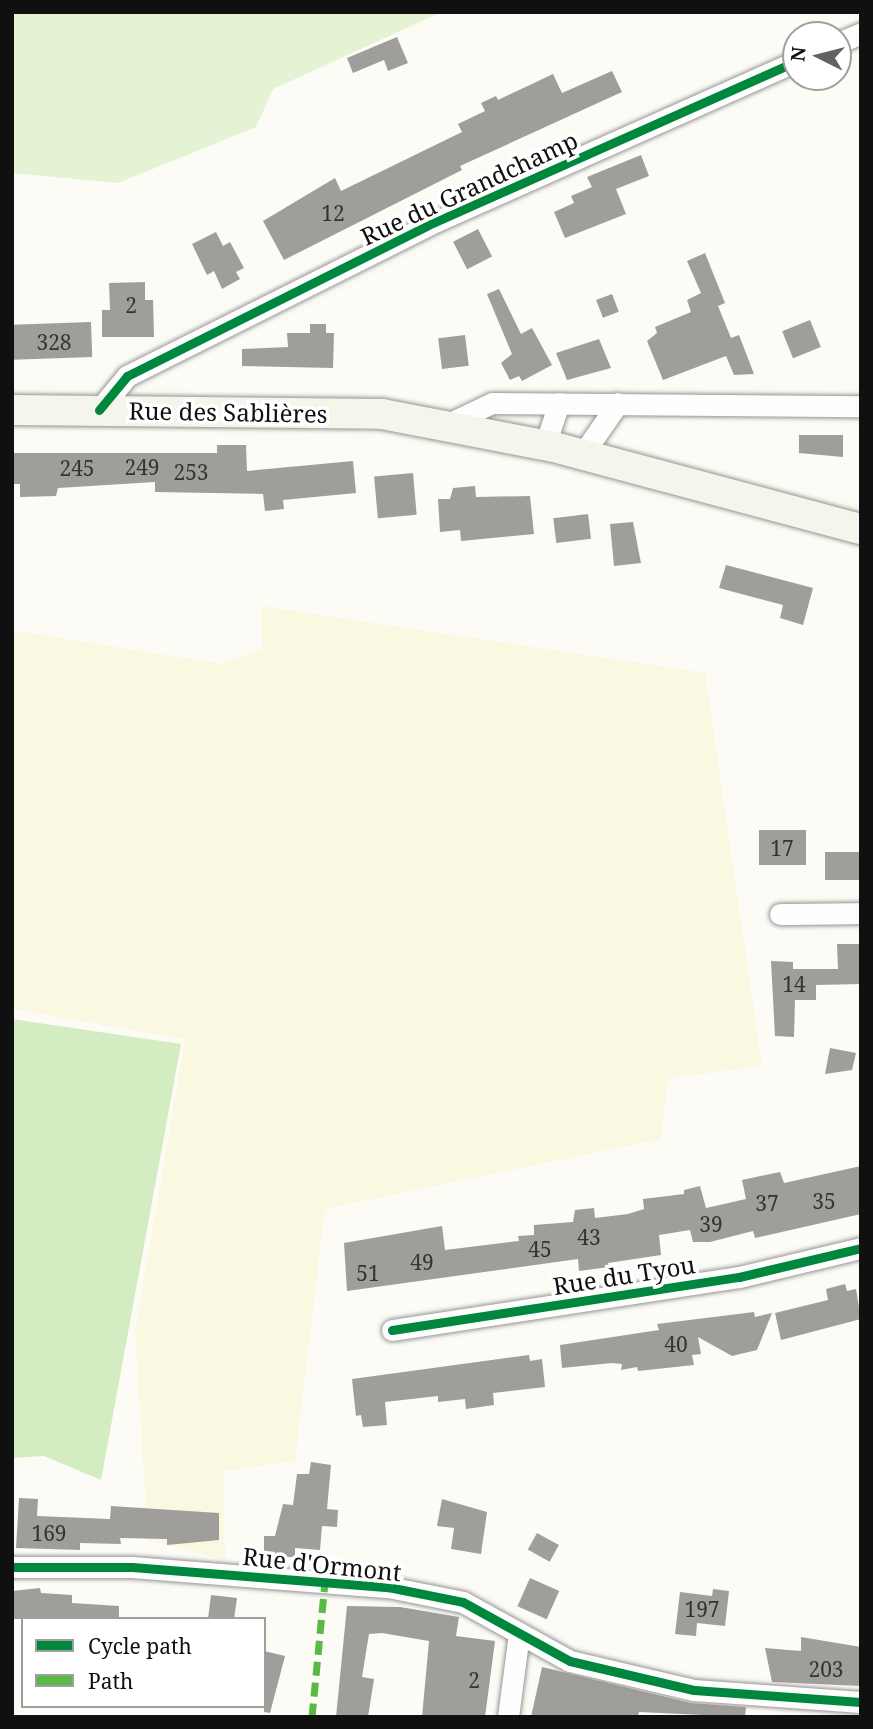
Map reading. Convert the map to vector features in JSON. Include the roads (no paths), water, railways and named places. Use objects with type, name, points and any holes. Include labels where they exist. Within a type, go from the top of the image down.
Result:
[{"type":"main road","name":"Rue des Sablières","points":[[12,410],[382,414],[545,445],[861,529]]},
{"type":"street","name":"Rue du Grandchamp","points":[[99,410],[127,376],[426,226],[782,67]]},
{"type":"street","points":[[443,426],[492,403],[861,406]]},
{"type":"street","points":[[545,445],[559,403]]},
{"type":"street","points":[[582,455],[618,403]]},
{"type":"street","points":[[780,914],[861,913]]},
{"type":"street","name":"Rue du Tyou","points":[[392,1330],[740,1277],[861,1248]]},
{"type":"street","name":"Rue d'Ormont","points":[[12,1567],[132,1567],[388,1587],[463,1602],[570,1661],[694,1690],[861,1702]]},
{"type":"street","points":[[508,1717],[519,1633]]}]
